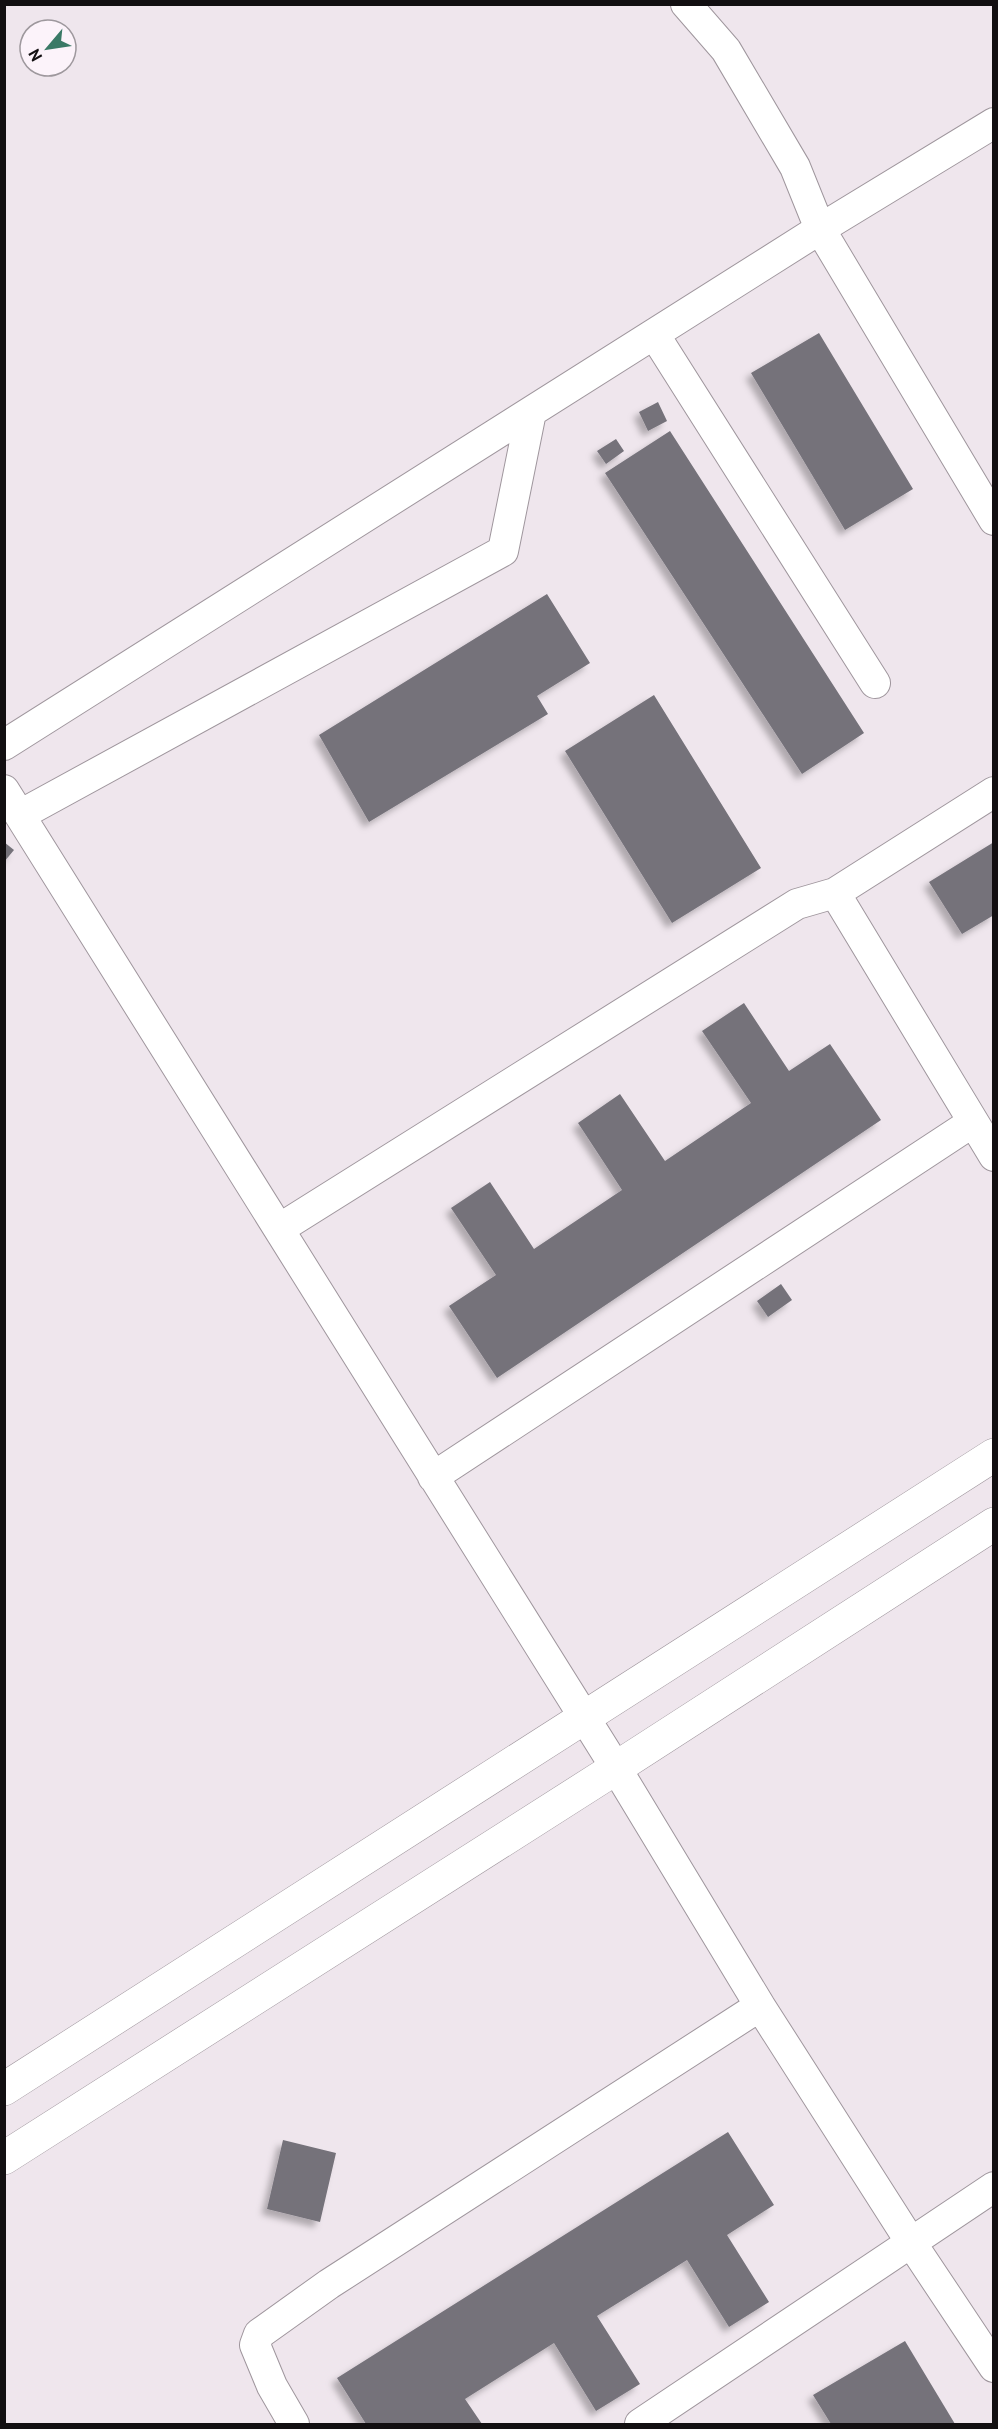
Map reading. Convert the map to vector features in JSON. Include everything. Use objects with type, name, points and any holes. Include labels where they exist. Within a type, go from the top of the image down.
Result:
[{"type":"street","points":[[686,4],[726,50],[795,167],[820,229],[993,520]]},
{"type":"street","points":[[4,745],[820,229],[993,123]]},
{"type":"street","points":[[654,334],[874,683]]},
{"type":"street","points":[[20,815],[503,551],[531,412]]},
{"type":"street","points":[[4,790],[584,1716],[760,2006],[993,2367]]},
{"type":"street","points":[[279,1229],[797,904],[835,893],[993,792]]},
{"type":"street","points":[[835,893],[993,1156]]},
{"type":"street","points":[[433,1477],[973,1122]]},
{"type":"street","points":[[4,2089],[993,1455]]},
{"type":"street","points":[[4,2158],[616,1768],[993,1524]]},
{"type":"street","points":[[294,2424],[272,2386],[255,2345],[259,2334],[329,2284],[760,2006]]},
{"type":"street","points":[[640,2424],[993,2187]]},
{"type":"building","points":[[819,333],[913,489],[845,530],[751,373]]},
{"type":"building","points":[[658,402],[667,421],[648,431],[639,412]]},
{"type":"building","points":[[670,431],[864,733],[802,774],[605,473]]},
{"type":"building","points":[[616,439],[624,451],[606,464],[597,451]]},
{"type":"building","points":[[547,594],[590,663],[537,696],[548,714],[369,822],[319,735]]},
{"type":"building","points":[[654,695],[761,868],[672,923],[565,751]]},
{"type":"building","points":[[4,842],[14,850],[4,862]]},
{"type":"building","points":[[994,842],[994,915],[962,934],[929,882]]},
{"type":"building","points":[[744,1003],[789,1071],[830,1044],[881,1120],[497,1378],[449,1306],[496,1275],[451,1208],[490,1182],[534,1249],[622,1190],[578,1123],[620,1094],[665,1161],[751,1103],[702,1031]]},
{"type":"building","points":[[781,1284],[792,1300],[768,1317],[757,1301]]},
{"type":"building","points":[[728,2132],[774,2205],[727,2235],[769,2302],[729,2327],[687,2260],[597,2316],[640,2384],[596,2411],[554,2343],[465,2399],[482,2424],[366,2424],[337,2378]]},
{"type":"building","points":[[283,2140],[336,2153],[320,2222],[267,2209]]},
{"type":"building","points":[[905,2341],[955,2424],[831,2424],[813,2395]]}]
